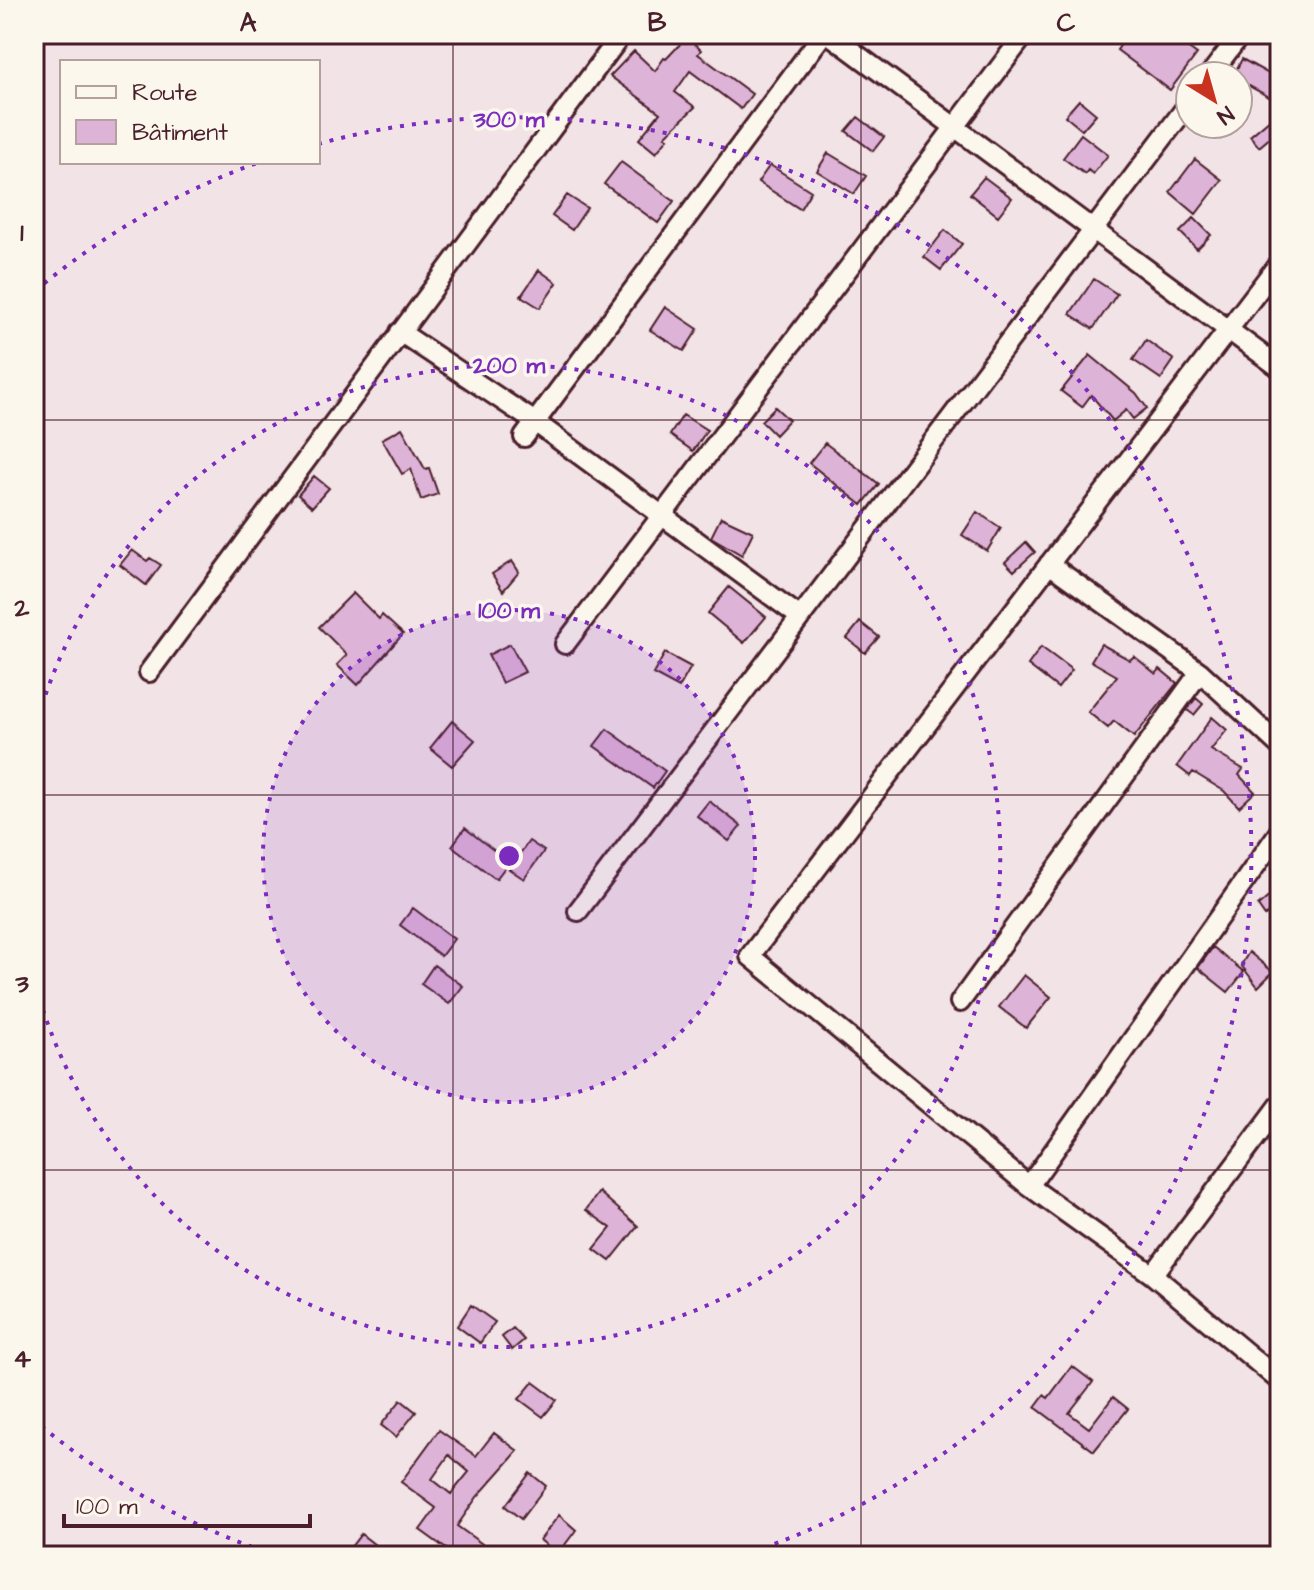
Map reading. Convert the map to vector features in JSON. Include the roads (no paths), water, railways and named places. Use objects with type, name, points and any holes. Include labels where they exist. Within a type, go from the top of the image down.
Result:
[{"type":"street","points":[[149,672],[622,34]]},
{"type":"street","points":[[529,429],[826,34],[1280,368]]},
{"type":"street","points":[[565,644],[1025,34]]},
{"type":"street","points":[[1221,60],[1241,34]]},
{"type":"street","points":[[578,911],[1174,123]]},
{"type":"street","points":[[1280,262],[750,956],[1029,1186],[1153,1275],[1280,1381]]},
{"type":"street","points":[[400,332],[529,429],[662,515],[800,617]]},
{"type":"street","points":[[1049,564],[1200,672],[1280,746]]},
{"type":"street","points":[[960,1002],[1200,672]]},
{"type":"street","points":[[1029,1186],[1280,831]]},
{"type":"street","points":[[1153,1275],[1280,1105]]}]
